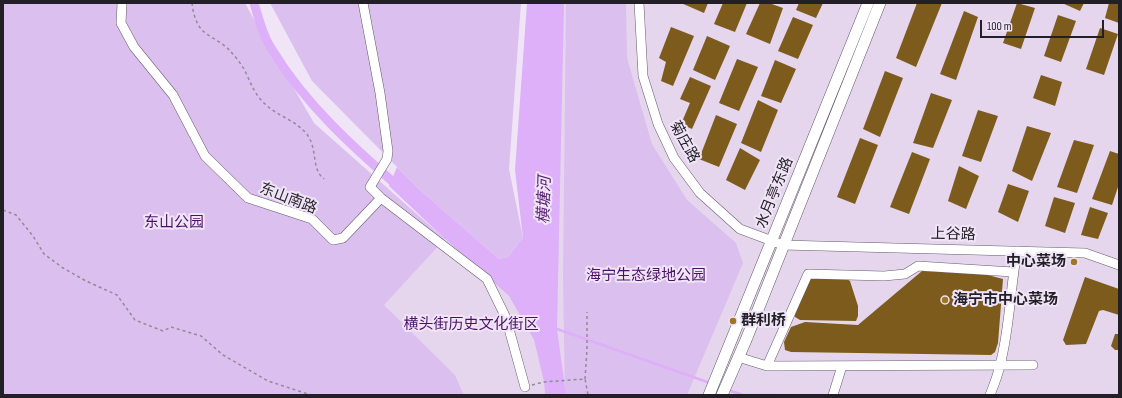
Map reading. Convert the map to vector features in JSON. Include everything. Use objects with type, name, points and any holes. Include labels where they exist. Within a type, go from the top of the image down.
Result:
[{"type":"main road","name":"水月亭东路","points":[[709,395],[868,3]]},
{"type":"main road","name":"水月亭东路","points":[[722,395],[880,3]]},
{"type":"street","name":"东山南路","points":[[122,3],[121,23],[134,47],[173,95],[205,156],[248,198],[312,219],[333,240],[343,238],[381,198]]},
{"type":"street","points":[[363,3],[380,93],[388,150],[387,159],[370,187],[381,198],[487,280],[506,318],[525,388]]},
{"type":"street","name":"菊庄路","points":[[639,3],[643,76],[658,124],[674,158],[700,193],[740,229],[783,245]]},
{"type":"street","name":"上谷路","points":[[783,245],[1085,253],[1119,265]]},
{"type":"street","points":[[990,395],[1000,366],[1017,251]]},
{"type":"street","points":[[767,366],[808,274],[884,276],[905,274],[918,266],[1013,272]]},
{"type":"street","points":[[738,357],[767,366],[1033,365]]},
{"type":"street","points":[[834,394],[842,366]]},
{"type":"path","points":[[192,3],[194,16],[201,29],[229,49],[246,72],[252,89],[263,102],[279,115],[294,122],[312,141],[316,156],[316,168],[319,175],[324,179]]},
{"type":"path","points":[[3,210],[16,214],[33,236],[44,254],[69,272],[117,295],[135,320],[163,331],[171,327],[201,336],[223,355],[268,381],[311,395]]},
{"type":"path","points":[[587,312],[588,327],[586,379],[588,395]]},
{"type":"path","points":[[525,388],[544,382],[586,379]]},
{"type":"shaded area","points":[[555,3],[1119,3],[1119,395],[560,395],[557,329]]},
{"type":"shaded area","name":"横头街历史文化街区","points":[[445,239],[509,296],[534,340],[544,382],[545,395],[464,395],[455,375],[383,305]]},
{"type":"green space","name":"东山公园","points":[[3,3],[245,3],[314,123],[445,239],[384,305],[455,375],[464,395],[3,395]]},
{"type":"green space","points":[[270,3],[521,3],[509,169],[523,238],[508,257],[499,259],[422,192],[312,81]]},
{"type":"green space","name":"海宁生态绿地公园","points":[[566,3],[626,3],[627,58],[652,144],[687,200],[736,243],[743,263],[687,395],[565,395],[563,277]]},
{"type":"water","name":"横塘河","points":[[527,3],[564,3],[557,329],[566,395],[545,395],[544,382],[534,340],[509,296],[445,239],[389,186],[397,167],[422,192],[499,259],[508,257],[523,238],[515,170]]},
{"type":"building","points":[[681,3],[708,3],[704,13]]},
{"type":"building","points":[[723,3],[747,3],[735,32],[714,24]]},
{"type":"building","points":[[760,3],[769,3],[783,8],[770,44],[746,34]]},
{"type":"building","points":[[799,3],[823,3],[816,18],[796,10]]},
{"type":"building","points":[[917,3],[942,3],[916,67],[896,58]]},
{"type":"building","points":[[1017,3],[1035,8],[1021,49],[1003,43]]},
{"type":"building","points":[[1062,3],[1084,3],[1080,11]]},
{"type":"building","points":[[1109,3],[1119,3],[1119,23],[1105,18]]},
{"type":"building","points":[[964,11],[978,17],[956,80],[940,74]]},
{"type":"building","points":[[1058,15],[1076,21],[1061,62],[1044,56]]},
{"type":"building","points":[[793,17],[813,25],[798,59],[778,51]]},
{"type":"building","points":[[671,27],[694,36],[673,86],[661,81],[666,62],[659,58]]},
{"type":"building","points":[[1100,28],[1118,34],[1104,75],[1086,69]]},
{"type":"building","points":[[707,36],[730,46],[715,80],[693,70]]},
{"type":"building","points":[[737,59],[758,67],[739,111],[719,103]]},
{"type":"building","points":[[775,60],[796,69],[781,103],[761,96]]},
{"type":"building","points":[[885,71],[903,78],[880,137],[863,129]]},
{"type":"building","points":[[1041,75],[1062,82],[1055,106],[1033,98]]},
{"type":"building","points":[[690,77],[711,86],[692,129],[681,124],[690,103],[680,99]]},
{"type":"building","points":[[931,93],[952,100],[933,148],[913,143]]},
{"type":"building","points":[[758,100],[778,110],[761,152],[741,143]]},
{"type":"building","points":[[978,110],[998,116],[981,162],[962,156]]},
{"type":"building","points":[[716,115],[737,124],[719,167],[699,159]]},
{"type":"building","points":[[1027,126],[1051,133],[1032,181],[1012,171]]},
{"type":"building","points":[[860,138],[878,145],[855,204],[837,197]]},
{"type":"building","points":[[1074,140],[1094,145],[1077,193],[1057,187]]},
{"type":"building","points":[[740,148],[760,160],[745,190],[726,180]]},
{"type":"building","points":[[1110,151],[1119,154],[1119,184],[1112,205],[1092,199]]},
{"type":"building","points":[[912,152],[930,159],[909,214],[890,207]]},
{"type":"building","points":[[959,166],[979,176],[966,209],[948,201]]},
{"type":"building","points":[[1008,184],[1029,191],[1018,222],[998,212]]},
{"type":"building","points":[[1054,197],[1075,203],[1065,233],[1045,226]]},
{"type":"building","points":[[1090,207],[1108,213],[1098,239],[1081,235]]},
{"type":"building","name":"海宁市中心菜场","points":[[922,271],[984,274],[1003,279],[998,343],[995,352],[991,355],[791,352],[785,350],[784,342],[791,327],[805,322],[858,325]]},
{"type":"building","points":[[814,277],[845,278],[850,281],[858,306],[858,316],[856,321],[800,320],[795,317],[794,311],[807,279]]},
{"type":"building","points":[[1085,277],[1119,289],[1119,315],[1103,310],[1099,311],[1086,344],[1066,345],[1063,340]]},
{"type":"building","points":[[1115,334],[1119,334],[1119,350],[1115,350],[1111,346]]},
{"type":"waterway","points":[[254,3],[262,28],[270,46],[300,89],[348,141],[400,188]]},
{"type":"waterway","points":[[557,329],[710,383]]},
{"type":"waterway","points":[[728,390],[743,395],[776,395]]},
{"type":"place","name":"中心菜场","points":[[1074,262]]},
{"type":"place","name":"海宁市中心菜场","points":[[945,300]]},
{"type":"place","name":"群利桥","points":[[733,321]]}]
